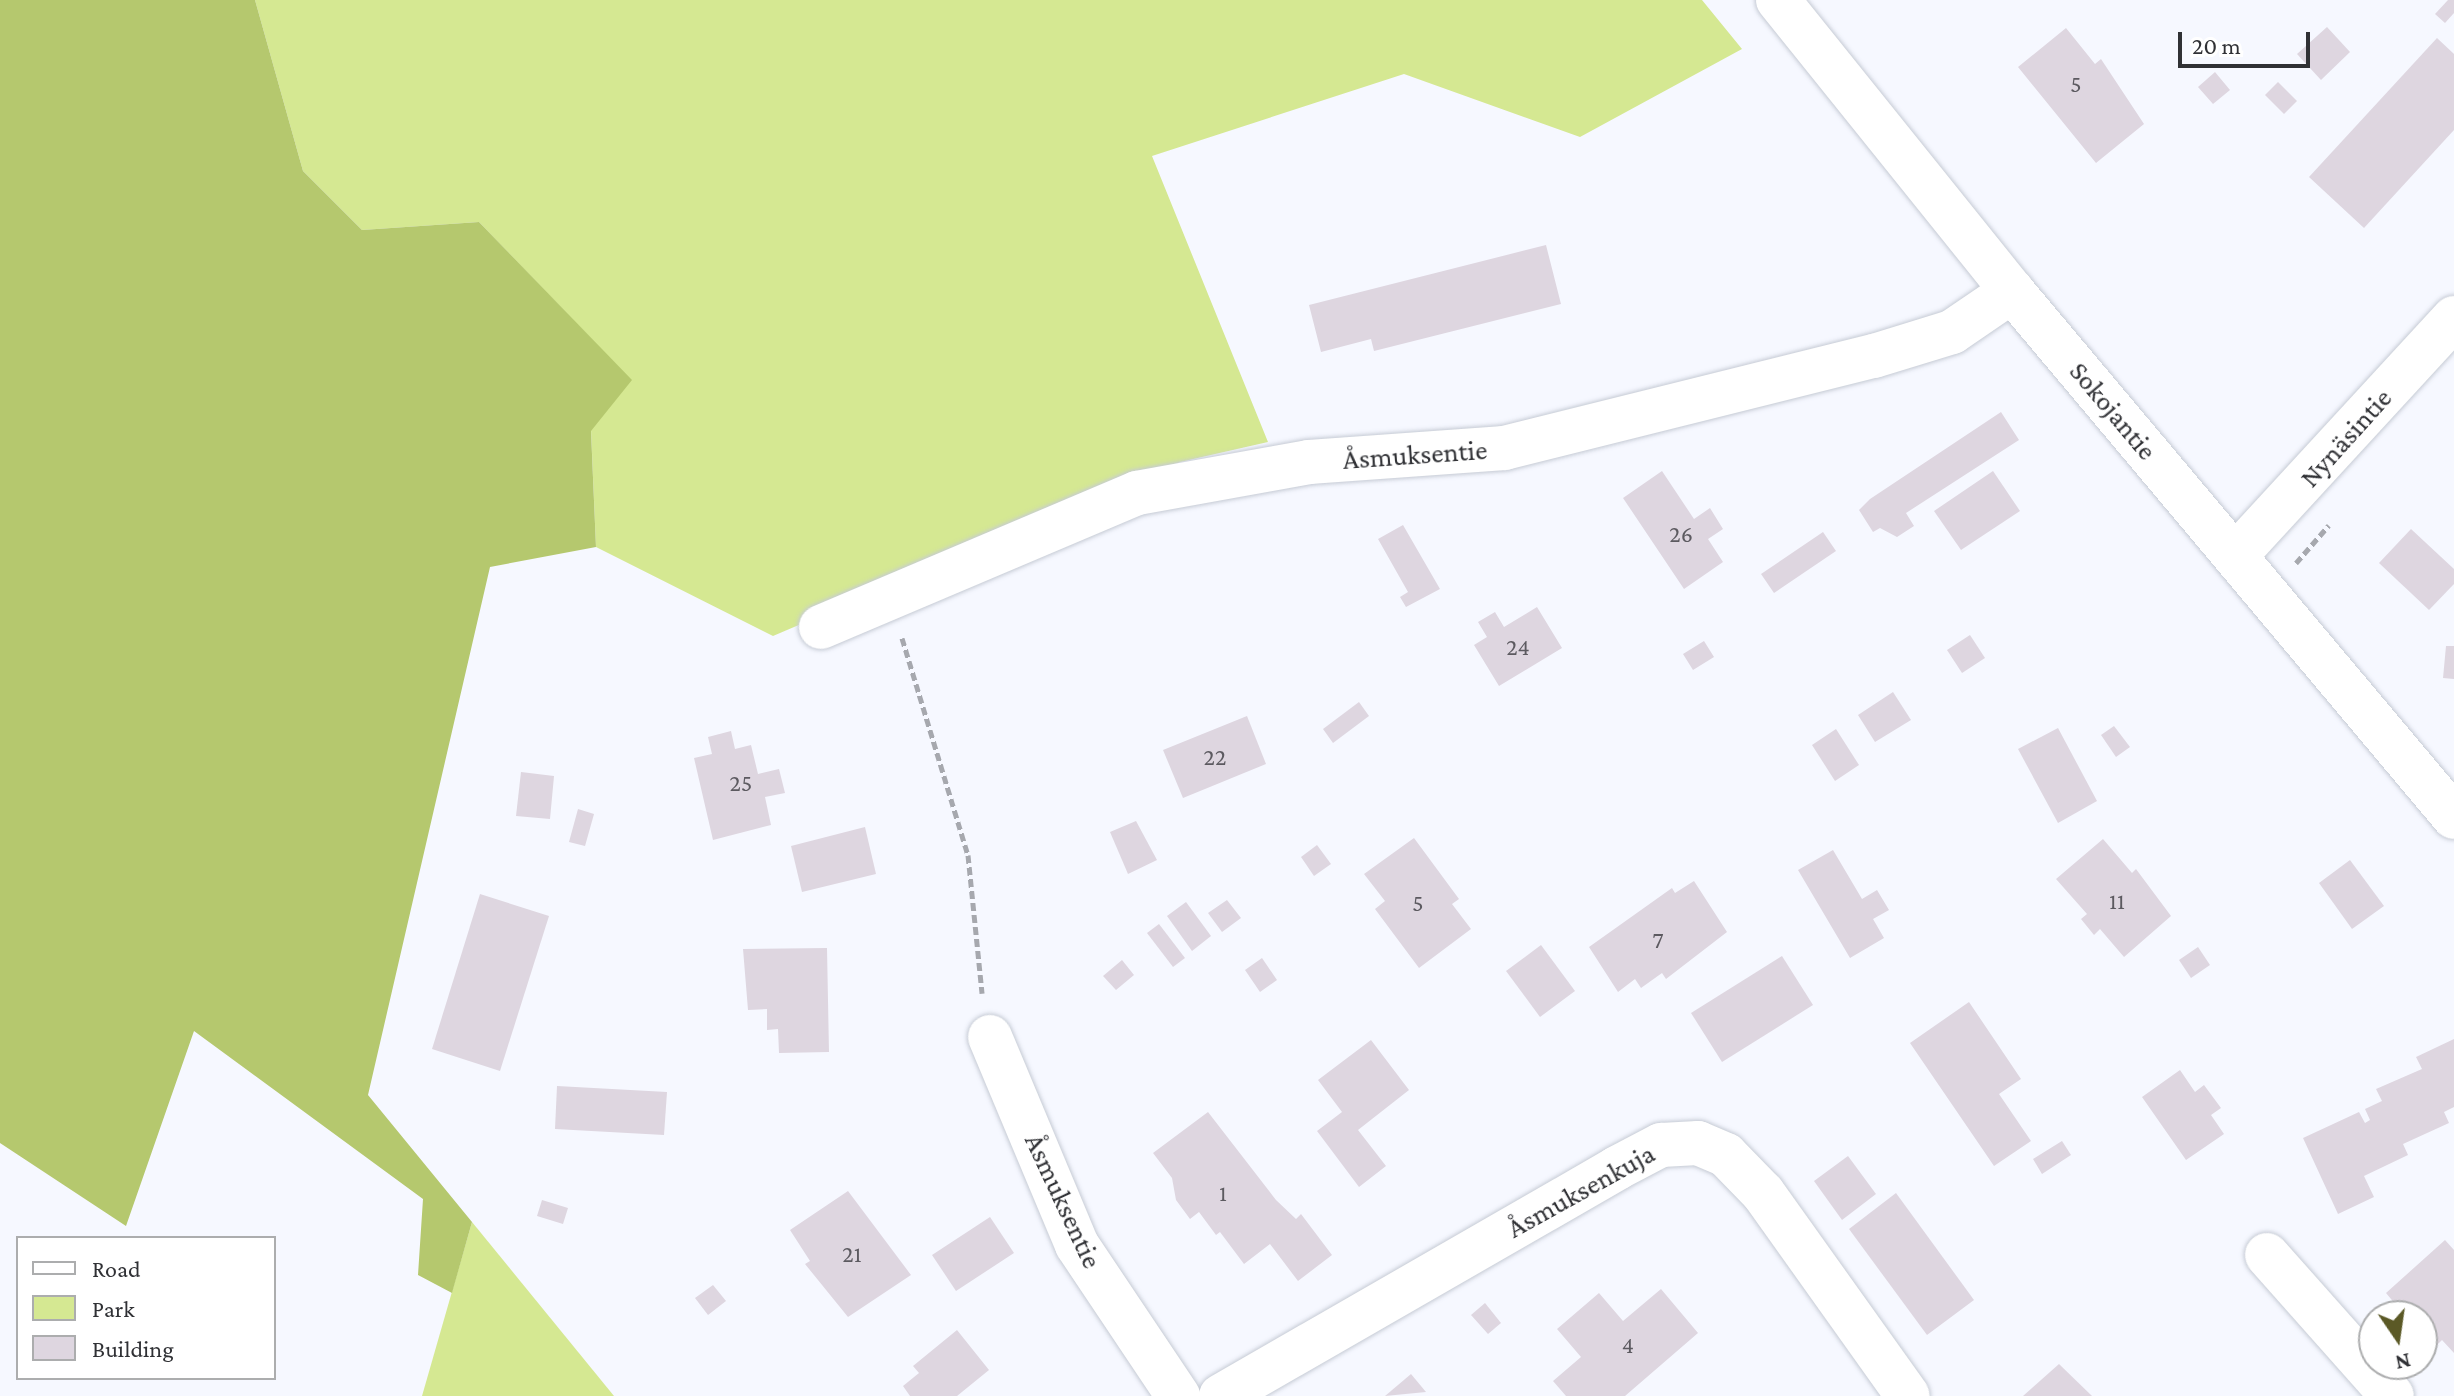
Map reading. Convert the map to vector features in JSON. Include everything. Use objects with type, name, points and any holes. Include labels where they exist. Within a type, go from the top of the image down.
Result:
[{"type":"street","name":"Sokojantie","points":[[1778,0],[2012,291],[2454,817]]},
{"type":"street","name":"Åsmuksentie","points":[[821,627],[1137,493],[1309,462],[1504,448],[1952,332],[2012,291]]},
{"type":"street","name":"Nynäsintie","points":[[2236,555],[2454,318]]},
{"type":"street","name":"Åsmuksentie","points":[[990,1037],[1077,1245],[1178,1396]]},
{"type":"street","name":"Åsmuksenkuja","points":[[1221,1396],[1617,1168],[1661,1145],[1698,1143],[1726,1155],[1763,1193],[1908,1396]]},
{"type":"street","points":[[2267,1255],[2392,1396]]},
{"type":"path","points":[[889,600],[968,855],[972,944],[990,1037]]},
{"type":"green space","points":[[0,0],[255,0],[303,171],[362,230],[479,222],[632,380],[591,431],[596,547],[490,567],[368,1095],[472,1222],[452,1293],[418,1275],[423,1199],[194,1031],[126,1226],[0,1143]]},
{"type":"green space","points":[[255,0],[1702,0],[1742,49],[1580,137],[1404,74],[1152,156],[1268,442],[1180,462],[773,636],[596,547],[591,430],[631,380],[479,222],[362,230],[303,171]]},
{"type":"green space","points":[[472,1222],[614,1396],[422,1396]]},
{"type":"building","points":[[2448,0],[2454,0],[2454,13],[2445,23],[2435,14]]},
{"type":"building","points":[[2327,27],[2350,52],[2321,80],[2297,54]]},
{"type":"building","points":[[2066,28],[2095,64],[2101,59],[2144,124],[2096,163],[2018,67]]},
{"type":"building","points":[[2437,38],[2454,54],[2454,130],[2364,228],[2309,177]]},
{"type":"building","points":[[2215,72],[2230,90],[2213,104],[2198,87]]},
{"type":"building","points":[[2278,82],[2297,101],[2284,114],[2265,95]]},
{"type":"building","points":[[1546,245],[1561,304],[1374,351],[1371,339],[1321,352],[1309,305]]},
{"type":"building","points":[[2001,412],[2019,440],[1906,513],[1914,526],[1897,537],[1880,528],[1873,532],[1859,510],[1870,499]]},
{"type":"building","points":[[1662,471],[1694,519],[1710,508],[1723,529],[1708,539],[1723,562],[1684,589],[1623,498]]},
{"type":"building","points":[[1993,471],[2020,511],[1961,550],[1934,511]]},
{"type":"building","points":[[1403,525],[1440,589],[1406,607],[1400,597],[1408,592],[1378,539]]},
{"type":"building","points":[[2411,529],[2454,569],[2454,584],[2429,610],[2379,563]]},
{"type":"building","points":[[1823,532],[1836,551],[1774,593],[1761,574]]},
{"type":"building","points":[[1537,607],[1562,648],[1499,686],[1474,645],[1487,637],[1478,622],[1495,612],[1504,627]]},
{"type":"building","points":[[1970,635],[1985,658],[1962,673],[1947,650]]},
{"type":"building","points":[[1704,641],[1714,657],[1693,670],[1683,654]]},
{"type":"building","points":[[2446,646],[2454,646],[2454,679],[2443,678]]},
{"type":"building","points":[[1893,692],[1911,720],[1875,742],[1858,715]]},
{"type":"building","points":[[1359,702],[1369,716],[1333,743],[1323,729]]},
{"type":"building","points":[[1247,716],[1266,764],[1183,798],[1163,750]]},
{"type":"building","points":[[2114,726],[2130,747],[2116,757],[2101,735]]},
{"type":"building","points":[[2058,728],[2097,801],[2058,823],[2018,749]]},
{"type":"building","points":[[1836,729],[1859,765],[1835,781],[1812,745]]},
{"type":"building","points":[[731,731],[735,749],[751,745],[758,774],[779,769],[785,793],[765,797],[771,825],[713,840],[694,758],[712,754],[708,737]]},
{"type":"building","points":[[521,772],[554,776],[550,819],[516,816]]},
{"type":"building","points":[[578,809],[594,814],[585,846],[569,842]]},
{"type":"building","points":[[1136,821],[1157,860],[1128,874],[1110,832]]},
{"type":"building","points":[[865,827],[876,874],[802,892],[791,846]]},
{"type":"building","points":[[1414,838],[1459,899],[1452,904],[1471,929],[1419,968],[1375,909],[1385,901],[1364,874]]},
{"type":"building","points":[[2103,839],[2132,873],[2136,869],[2171,916],[2124,957],[2100,929],[2094,935],[2081,919],[2087,914],[2056,879]]},
{"type":"building","points":[[1317,845],[1331,864],[1314,876],[1301,857]]},
{"type":"building","points":[[1833,850],[1862,899],[1877,890],[1889,910],[1873,919],[1884,938],[1850,958],[1798,870]]},
{"type":"building","points":[[2350,860],[2384,906],[2352,929],[2319,883]]},
{"type":"building","points":[[1694,881],[1727,932],[1666,979],[1662,973],[1641,988],[1635,979],[1618,992],[1589,947],[1672,888],[1675,893]]},
{"type":"building","points":[[480,894],[549,916],[500,1071],[432,1049]]},
{"type":"building","points":[[1227,900],[1241,918],[1222,932],[1208,913]]},
{"type":"building","points":[[1186,902],[1211,936],[1192,951],[1167,916]]},
{"type":"building","points":[[1159,924],[1185,958],[1173,967],[1147,933]]},
{"type":"building","points":[[1541,945],[1575,991],[1540,1017],[1506,971]]},
{"type":"building","points":[[2198,947],[2210,965],[2191,978],[2179,960]]},
{"type":"building","points":[[827,948],[829,1052],[779,1053],[778,1029],[767,1030],[767,1009],[748,1010],[743,949]]},
{"type":"building","points":[[1782,956],[1813,1005],[1722,1062],[1691,1013]]},
{"type":"building","points":[[1262,958],[1277,980],[1260,992],[1245,970]]},
{"type":"building","points":[[1122,960],[1134,975],[1116,990],[1103,976]]},
{"type":"building","points":[[1969,1002],[2021,1079],[1999,1094],[2031,1141],[1994,1166],[1910,1043]]},
{"type":"building","points":[[2454,1039],[2454,1107],[2444,1112],[2449,1123],[2403,1144],[2408,1155],[2364,1176],[2374,1197],[2338,1214],[2303,1138],[2359,1112],[2365,1123],[2370,1120],[2365,1109],[2382,1101],[2376,1089],[2422,1069],[2416,1057]]},
{"type":"building","points":[[1371,1040],[1409,1090],[1358,1130],[1386,1166],[1359,1187],[1317,1131],[1342,1112],[1318,1080]]},
{"type":"building","points":[[2180,1070],[2195,1092],[2204,1085],[2221,1108],[2211,1115],[2224,1134],[2186,1160],[2142,1097]]},
{"type":"building","points":[[557,1086],[667,1092],[664,1135],[555,1129]]},
{"type":"building","points":[[1208,1112],[1276,1200],[1296,1219],[1301,1214],[1332,1255],[1298,1281],[1270,1244],[1244,1264],[1220,1232],[1216,1235],[1199,1212],[1190,1219],[1176,1200],[1172,1178],[1153,1153]]},
{"type":"building","points":[[2062,1141],[2071,1155],[2042,1174],[2033,1159]]},
{"type":"building","points":[[1848,1156],[1876,1194],[1842,1220],[1814,1181]]},
{"type":"building","points":[[848,1191],[911,1275],[848,1317],[805,1264],[810,1261],[790,1230]]},
{"type":"building","points":[[1896,1193],[1974,1300],[1927,1335],[1849,1229]]},
{"type":"building","points":[[542,1200],[568,1208],[563,1224],[537,1216]]},
{"type":"building","points":[[990,1217],[1014,1253],[956,1291],[932,1255]]},
{"type":"building","points":[[2445,1240],[2454,1250],[2454,1353],[2442,1340],[2438,1344],[2438,1300],[2392,1300],[2386,1293]]},
{"type":"building","points":[[713,1285],[726,1301],[708,1315],[695,1298]]},
{"type":"building","points":[[1661,1289],[1698,1333],[1625,1396],[1566,1396],[1553,1381],[1581,1357],[1557,1329],[1599,1293],[1623,1321]]},
{"type":"building","points":[[1485,1303],[1501,1323],[1488,1334],[1471,1315]]},
{"type":"building","points":[[957,1330],[989,1370],[957,1396],[910,1396],[903,1386],[919,1373],[913,1366]]},
{"type":"building","points":[[2059,1364],[2092,1396],[2023,1396]]},
{"type":"building","points":[[1411,1374],[1426,1392],[1385,1396]]}]
